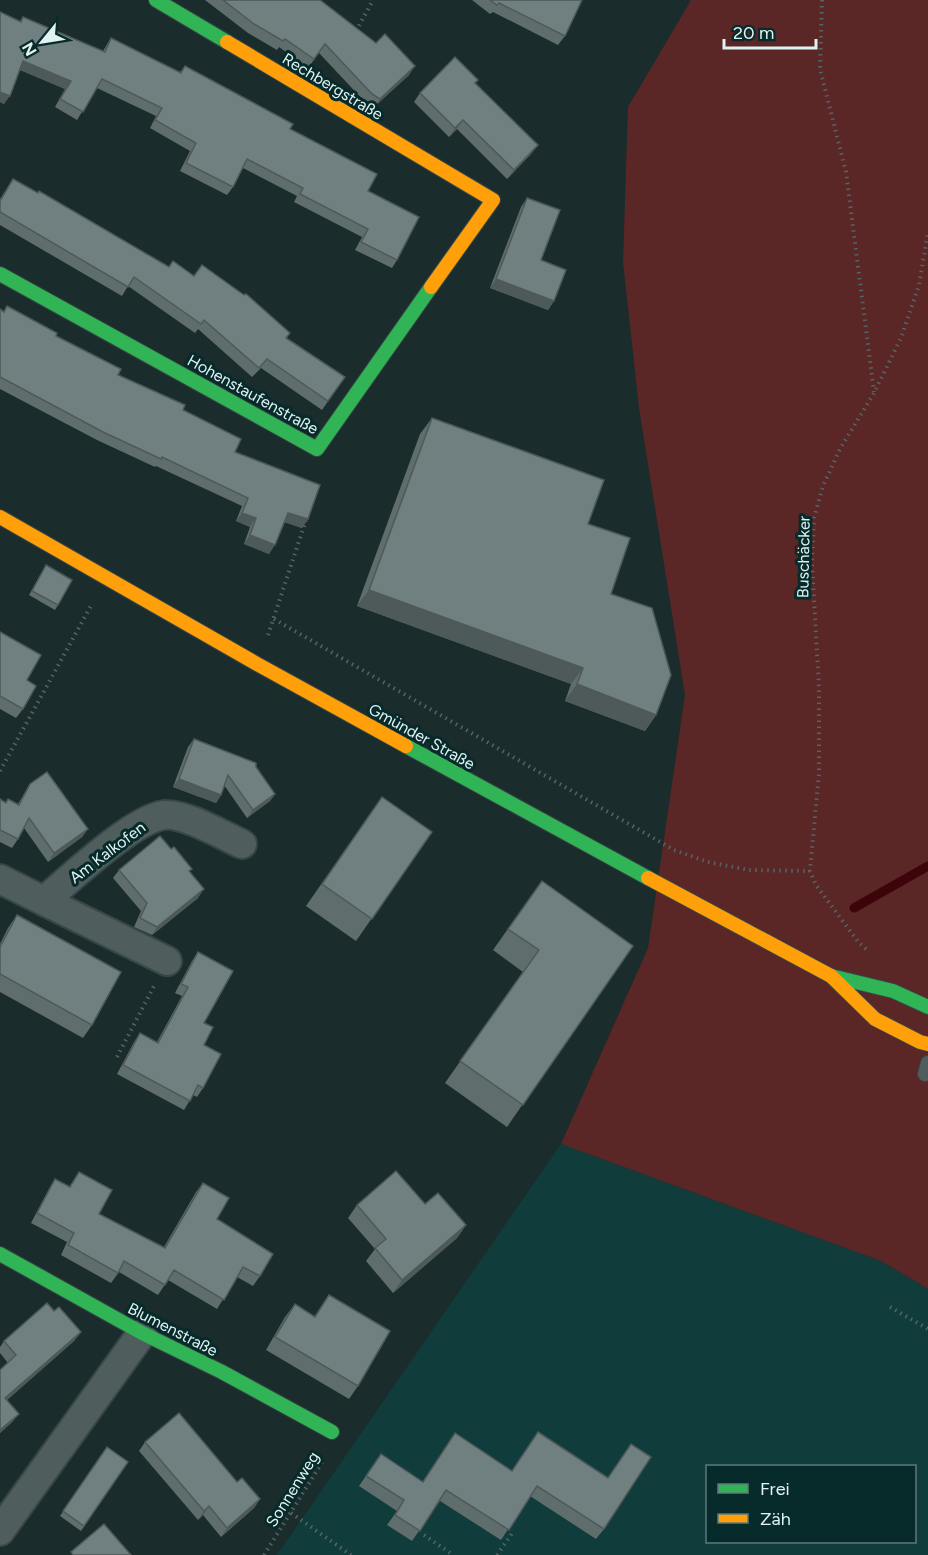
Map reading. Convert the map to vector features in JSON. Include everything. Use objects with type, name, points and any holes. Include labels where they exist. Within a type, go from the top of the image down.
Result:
[{"type":"street","name":"Rechbergstraße","points":[[156,0],[493,200]]},
{"type":"street","name":"Hohenstaufenstraße","points":[[0,274],[317,449],[493,200]]},
{"type":"street","name":"Gmünder Straße","points":[[0,517],[257,664],[588,846],[831,976],[875,1020],[928,1044]]},
{"type":"street","name":"Am Kalkofen","points":[[44,901],[144,821],[165,815],[186,819],[242,844]]},
{"type":"street","points":[[0,879],[167,961]]},
{"type":"street","name":"Gmünder Straße","points":[[831,976],[879,986],[914,998],[928,1007]]},
{"type":"street","name":"Blumenstraße","points":[[0,1254],[142,1333],[222,1372],[332,1432]]},
{"type":"street","points":[[0,1531],[142,1333]]},
{"type":"lane","points":[[867,1011],[887,969]]},
{"type":"path","points":[[351,39],[373,0]]},
{"type":"path","points":[[822,0],[820,69],[846,172],[874,393]]},
{"type":"path","name":"Buschäcker","points":[[810,871],[819,773],[819,688],[812,564],[813,518],[823,486],[840,449],[874,393],[901,338],[918,285],[928,232]]},
{"type":"path","points":[[272,626],[310,510]]},
{"type":"path","points":[[0,771],[106,578]]},
{"type":"path","points":[[274,619],[674,850],[708,862],[749,870],[810,871],[816,885],[859,943],[887,969]]},
{"type":"path","points":[[117,1057],[167,961]]},
{"type":"path","points":[[890,1307],[928,1329]]},
{"type":"path","name":"Sonnenweg","points":[[264,1555],[331,1448],[332,1432]]},
{"type":"path","points":[[291,1513],[351,1555]]},
{"type":"path","points":[[497,1555],[513,1532]]},
{"type":"path","points":[[424,1535],[453,1555]]},
{"type":"shaded area","points":[[691,0],[928,0],[928,1289],[881,1261],[561,1144],[648,948],[685,695],[639,408],[623,262],[628,107]]},
{"type":"shaded area","points":[[561,1144],[881,1261],[928,1289],[928,1555],[277,1555]]},
{"type":"building","points":[[223,0],[320,0],[376,43],[385,34],[415,66],[380,99],[372,94],[325,44],[314,59],[285,39],[283,41],[254,24]]},
{"type":"building","points":[[490,0],[582,0],[565,36]]},
{"type":"building","points":[[0,12],[21,22],[23,17],[105,52],[111,38],[181,73],[185,66],[293,124],[290,129],[377,174],[368,191],[419,217],[397,260],[361,242],[368,229],[300,194],[303,188],[247,159],[233,187],[186,163],[196,143],[155,120],[162,108],[102,79],[83,112],[60,99],[71,81],[23,61],[10,96],[0,92]]},
{"type":"building","points":[[455,57],[478,80],[475,83],[538,145],[514,170],[463,120],[455,128],[420,93]]},
{"type":"building","points":[[13,179],[38,193],[39,191],[169,267],[173,261],[194,276],[202,265],[244,295],[246,294],[290,333],[286,338],[345,377],[328,401],[267,359],[259,368],[204,320],[201,324],[134,277],[128,287],[0,212],[0,201]]},
{"type":"building","points":[[527,198],[560,210],[541,260],[566,270],[554,301],[496,279]]},
{"type":"building","points":[[7,306],[57,333],[56,336],[121,369],[118,375],[185,405],[183,410],[241,439],[235,452],[320,485],[308,519],[288,513],[275,545],[250,535],[256,518],[242,513],[248,498],[103,432],[0,377],[0,309],[4,312]]},
{"type":"building","points":[[432,418],[604,480],[588,524],[630,538],[611,594],[652,608],[671,675],[656,715],[577,684],[583,668],[369,590]]},
{"type":"building","points":[[46,565],[72,580],[58,605],[32,591]]},
{"type":"building","points":[[0,632],[41,655],[27,680],[36,686],[23,709],[0,696]]},
{"type":"building","points":[[194,739],[256,763],[256,767],[275,794],[253,810],[228,775],[221,795],[179,779]]},
{"type":"building","points":[[47,772],[88,829],[54,853],[29,818],[18,839],[0,830],[0,799],[6,803],[8,799],[19,805],[30,784]]},
{"type":"building","points":[[382,797],[432,832],[372,919],[322,884]]},
{"type":"building","points":[[160,836],[171,849],[174,847],[192,869],[189,871],[204,889],[157,927],[140,918],[147,903],[119,870]]},
{"type":"building","points":[[542,881],[633,946],[523,1105],[460,1061],[539,950],[508,929]]},
{"type":"building","points":[[17,915],[121,972],[92,1025],[0,974],[0,947]]},
{"type":"building","points":[[198,952],[233,971],[204,1023],[213,1027],[204,1045],[221,1054],[203,1088],[198,1085],[190,1101],[123,1065],[140,1033],[158,1043],[188,987],[181,984]]},
{"type":"building","points":[[396,1171],[425,1204],[438,1193],[466,1225],[402,1280],[375,1248],[386,1239],[357,1205]]},
{"type":"building","points":[[79,1172],[112,1190],[99,1214],[165,1248],[203,1183],[229,1198],[217,1219],[273,1254],[260,1276],[243,1267],[224,1300],[174,1270],[165,1285],[124,1261],[118,1273],[68,1245],[74,1233],[37,1213],[55,1179],[70,1187]]},
{"type":"building","points":[[329,1295],[390,1331],[358,1386],[275,1337],[295,1304],[315,1317]]},
{"type":"building","points":[[47,1303],[54,1311],[59,1307],[81,1332],[5,1398],[19,1414],[0,1430],[0,1370],[16,1355],[4,1341]]},
{"type":"building","points":[[179,1413],[237,1482],[242,1478],[260,1499],[227,1528],[209,1506],[204,1511],[145,1442]]},
{"type":"building","points":[[538,1432],[608,1478],[631,1444],[651,1457],[604,1529],[537,1486],[509,1530],[446,1490],[420,1531],[395,1515],[404,1500],[366,1476],[381,1454],[423,1482],[455,1433],[512,1471]]},
{"type":"building","points":[[107,1447],[128,1462],[84,1526],[63,1511]]},
{"type":"building","points":[[104,1524],[131,1555],[73,1555],[71,1552]]},
{"type":"waterway","points":[[854,908],[928,866]]},
{"type":"traffic: fast","points":[[156,0],[227,42]]},
{"type":"traffic: fast","points":[[0,274],[317,449],[431,287]]},
{"type":"traffic: fast","points":[[406,746],[648,878]]},
{"type":"traffic: fast","points":[[831,976],[893,991],[928,1007]]},
{"type":"traffic: fast","points":[[0,1254],[142,1333],[222,1372],[332,1432]]},
{"type":"traffic: slow","points":[[227,42],[493,200],[431,287]]},
{"type":"traffic: slow","points":[[0,517],[406,746]]},
{"type":"traffic: slow","points":[[648,878],[831,976],[875,1019],[928,1044]]}]
